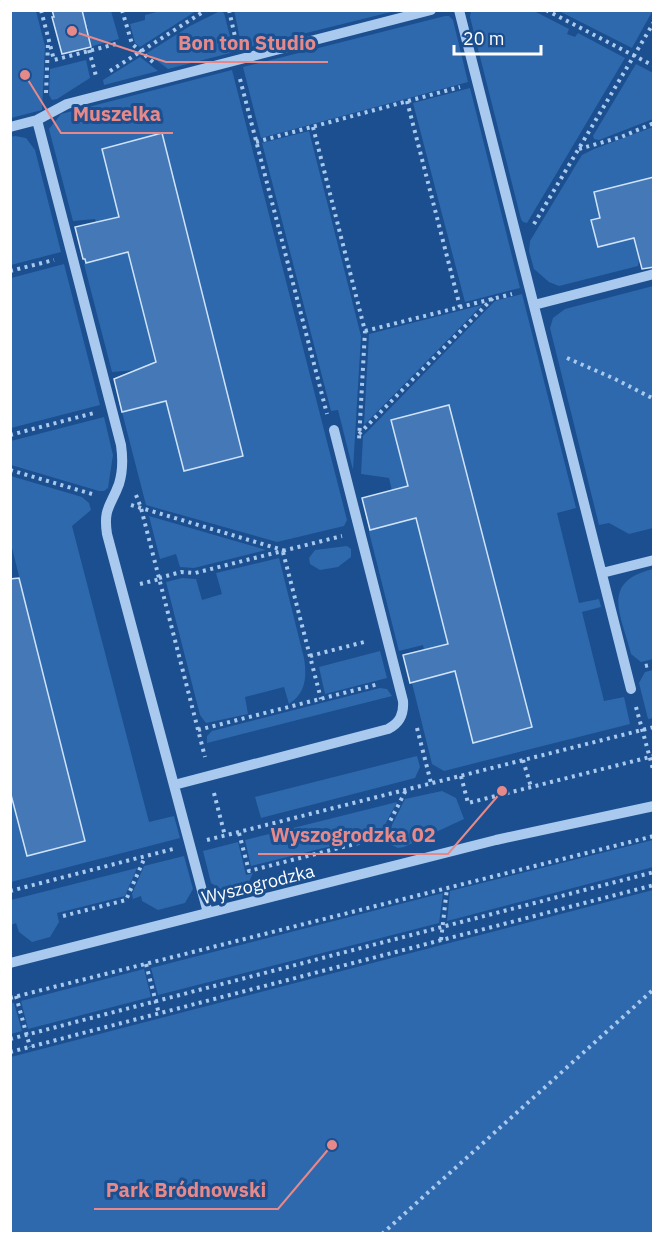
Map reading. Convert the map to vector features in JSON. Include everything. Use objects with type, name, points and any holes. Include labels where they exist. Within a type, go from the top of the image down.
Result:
[{"type":"street","points":[[10,127],[41,118],[67,104],[431,10]]},
{"type":"street","points":[[459,10],[631,689]]},
{"type":"street","points":[[41,118],[45,150],[121,445],[123,466],[118,486],[106,514],[107,534],[208,913]]},
{"type":"street","points":[[534,305],[654,274]]},
{"type":"street","points":[[174,785],[388,729],[403,714],[403,701],[334,430]]},
{"type":"street","points":[[602,573],[654,560]]},
{"type":"street","name":"Wyszogrodzka","points":[[10,963],[496,840],[654,806]]},
{"type":"path","points":[[41,10],[54,60],[116,44]]},
{"type":"path","points":[[122,10],[130,42],[172,77]]},
{"type":"path","points":[[90,50],[97,79],[206,10]]},
{"type":"path","points":[[229,10],[256,142],[324,407],[334,430]]},
{"type":"path","points":[[546,10],[654,66]]},
{"type":"path","points":[[519,248],[654,22]]},
{"type":"path","points":[[41,118],[48,37]]},
{"type":"path","points":[[256,142],[478,83]]},
{"type":"path","points":[[407,101],[460,307]]},
{"type":"path","points":[[578,150],[654,123]]},
{"type":"path","points":[[313,127],[365,331],[359,446]]},
{"type":"path","points":[[10,271],[72,256]]},
{"type":"path","points":[[365,331],[530,289]]},
{"type":"path","points":[[359,434],[493,298]]},
{"type":"path","points":[[545,349],[615,379],[654,399]]},
{"type":"path","points":[[10,435],[111,408]]},
{"type":"path","points":[[10,470],[284,551]]},
{"type":"path","points":[[133,489],[141,508],[225,836]]},
{"type":"path","points":[[159,578],[181,572],[195,573],[360,532]]},
{"type":"path","points":[[284,551],[321,699]]},
{"type":"path","points":[[310,656],[386,636]]},
{"type":"path","points":[[198,730],[397,680]]},
{"type":"path","points":[[403,701],[410,699],[431,783]]},
{"type":"path","points":[[200,842],[654,727]]},
{"type":"path","points":[[642,730],[654,773]]},
{"type":"path","points":[[461,776],[468,803],[651,757]]},
{"type":"path","points":[[524,760],[531,787]]},
{"type":"path","points":[[239,833],[249,871],[382,837],[406,790]]},
{"type":"path","points":[[30,1047],[13,997],[654,836]]},
{"type":"path","points":[[10,891],[182,847]]},
{"type":"path","points":[[63,916],[126,900],[146,856]]},
{"type":"path","points":[[10,1039],[654,872]]},
{"type":"path","points":[[10,1052],[654,885]]},
{"type":"path","points":[[441,940],[447,888]]},
{"type":"path","points":[[146,964],[159,1014]]},
{"type":"path","points":[[382,1233],[654,989]]},
{"type":"shaded area","points":[[11,10],[36,11],[45,46],[42,110],[11,118]]},
{"type":"shaded area","points":[[164,10],[196,11],[140,47],[135,43],[130,24],[145,20],[145,15]]},
{"type":"shaded area","points":[[234,10],[395,10],[395,11],[242,49]]},
{"type":"shaded area","points":[[559,10],[653,10],[632,48],[559,11]]},
{"type":"shaded area","points":[[82,11],[111,11],[119,39],[91,45]]},
{"type":"shaded area","points":[[220,11],[224,13],[234,52],[168,69],[147,53],[190,26]]},
{"type":"shaded area","points":[[471,11],[534,11],[569,29],[567,34],[575,37],[578,33],[625,58],[527,223],[521,219],[470,17]]},
{"type":"shaded area","points":[[445,16],[453,20],[468,82],[261,138],[243,67]]},
{"type":"shaded area","points":[[140,57],[158,71],[104,85],[103,80]]},
{"type":"shaded area","points":[[86,60],[90,78],[52,100],[49,95],[50,69]]},
{"type":"shaded area","points":[[636,64],[653,73],[653,119],[599,140],[594,139],[593,136]]},
{"type":"shaded area","points":[[232,70],[347,520],[344,526],[277,542],[146,505],[122,412],[166,401],[184,471],[243,456],[162,134],[102,149],[120,219],[97,225],[95,219],[73,221],[49,129],[61,114]]},
{"type":"shaded area","points":[[470,88],[520,288],[465,302],[413,103]]},
{"type":"shaded area","points":[[653,127],[653,177],[594,192],[600,218],[592,220],[634,238],[639,259],[638,266],[559,286],[549,282],[534,269],[529,251],[530,241],[582,155]]},
{"type":"shaded area","points":[[309,131],[361,336],[353,470],[338,410],[331,411],[262,143]]},
{"type":"shaded area","points":[[10,137],[26,138],[35,150],[61,252],[11,265]]},
{"type":"shaded area","points":[[127,248],[159,371],[138,376],[136,370],[112,372],[84,264],[103,259],[102,254]]},
{"type":"shaded area","points":[[64,264],[100,405],[11,428],[11,278]]},
{"type":"shaded area","points":[[653,286],[653,528],[629,534],[609,523],[599,525],[550,328],[553,318],[565,309]]},
{"type":"shaded area","points":[[522,294],[576,508],[557,513],[579,603],[599,599],[601,607],[582,612],[604,701],[624,697],[630,724],[444,771],[432,764],[412,683],[455,671],[473,743],[532,727],[449,405],[391,420],[409,491],[393,495],[389,478],[361,474],[363,436],[495,301]]},
{"type":"shaded area","points":[[482,305],[364,425],[369,334]]},
{"type":"shaded area","points":[[104,417],[113,455],[108,488],[104,491],[11,465],[11,441]]},
{"type":"shaded area","points":[[11,476],[82,497],[89,503],[91,510],[72,526],[149,822],[174,816],[180,838],[11,882],[10,791],[27,856],[85,841],[11,544]]},
{"type":"shaded area","points":[[149,516],[266,550],[194,568],[180,567],[176,554],[160,559]]},
{"type":"shaded area","points":[[416,518],[448,644],[424,650],[423,645],[399,651],[369,532]]},
{"type":"shaded area","points":[[347,546],[351,549],[351,557],[338,567],[320,570],[310,564],[309,558],[315,550]]},
{"type":"shaded area","points":[[279,558],[304,658],[305,678],[302,690],[289,704],[284,687],[245,697],[248,714],[206,723],[200,715],[166,582],[182,578],[196,579],[202,600],[222,594],[216,573]]},
{"type":"shaded area","points":[[653,569],[653,659],[641,662],[631,654],[618,601],[620,591],[626,582],[636,575]]},
{"type":"shaded area","points":[[380,651],[387,678],[325,694],[319,667]]},
{"type":"shaded area","points":[[653,670],[653,718],[648,719],[639,683],[645,672]]},
{"type":"shaded area","points":[[380,688],[387,689],[392,696],[207,743],[207,736],[212,731]]},
{"type":"shaded area","points":[[417,756],[420,767],[415,778],[261,818],[255,797]]},
{"type":"shaded area","points":[[442,791],[456,798],[464,819],[404,847],[398,848],[384,841],[405,799]]},
{"type":"shaded area","points":[[397,802],[380,834],[251,866],[245,840]]},
{"type":"shaded area","points":[[653,840],[653,867],[447,921],[450,891]]},
{"type":"shaded area","points":[[238,842],[246,875],[253,873],[246,888],[227,893],[211,883],[203,851]]},
{"type":"shaded area","points":[[184,856],[193,889],[185,903],[158,910],[142,901],[141,896],[133,899],[132,894],[144,866]]},
{"type":"shaded area","points":[[137,868],[125,896],[57,913],[59,922],[50,937],[32,942],[19,932],[16,923],[11,925],[11,900]]},
{"type":"shaded area","points":[[653,890],[653,1233],[11,1233],[11,1057]]},
{"type":"shaded area","points":[[443,893],[439,923],[158,995],[151,968]]},
{"type":"shaded area","points":[[144,969],[151,997],[28,1029],[21,1001]]},
{"type":"shaded area","points":[[11,1003],[14,1003],[22,1031],[11,1034]]},
{"type":"building","points":[[52,10],[82,10],[91,47],[62,54]]},
{"type":"building","points":[[162,133],[243,456],[184,471],[166,401],[122,412],[114,379],[156,362],[128,252],[86,263],[75,227],[119,217],[102,149]]},
{"type":"building","points":[[654,177],[654,267],[642,269],[634,238],[598,247],[591,220],[600,218],[594,192]]},
{"type":"building","points":[[449,405],[532,727],[473,743],[455,671],[410,683],[403,655],[448,644],[416,518],[370,530],[362,498],[408,486],[391,420]]},
{"type":"building","points":[[19,578],[85,841],[27,856],[10,791],[10,579]]},
{"type":"place","name":"Bon ton Studio","points":[[72,31]]},
{"type":"place","name":"Muszelka","points":[[25,75]]},
{"type":"place","name":"Wyszogrodzka 02","points":[[502,791]]},
{"type":"place","name":"Park Bródnowski","points":[[332,1145]]}]
